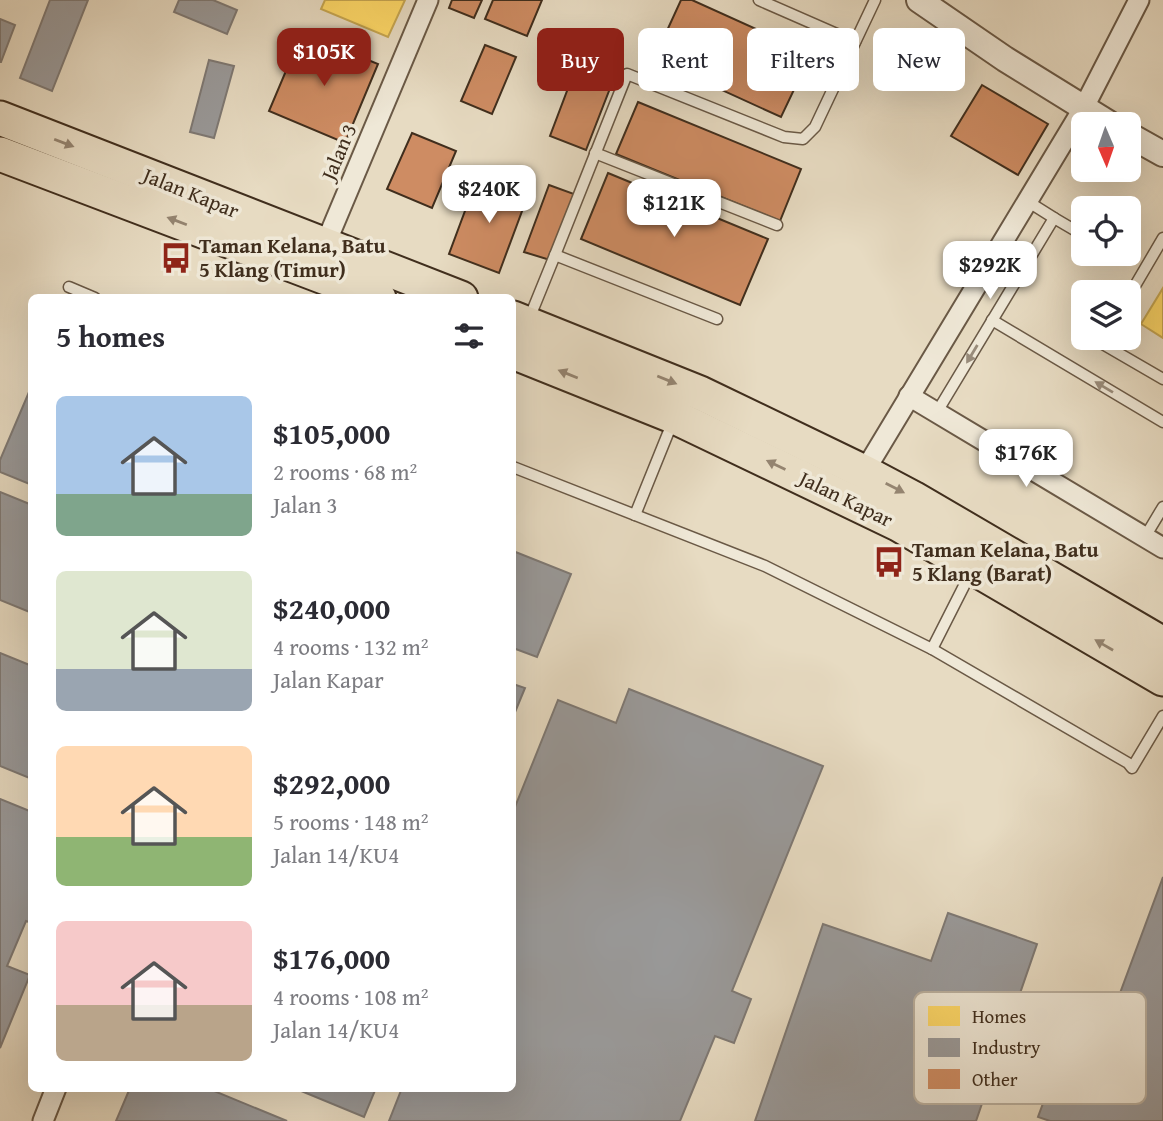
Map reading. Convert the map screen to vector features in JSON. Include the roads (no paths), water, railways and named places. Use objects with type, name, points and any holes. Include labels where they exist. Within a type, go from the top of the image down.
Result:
[{"type":"highway","name":"Jalan Kapar","points":[[0,118],[450,294]]},
{"type":"highway","name":"Jalan Kapar","points":[[0,154],[367,294]]},
{"type":"highway","name":"Jalan Kapar","points":[[517,331],[675,417],[898,524],[1163,679]]},
{"type":"highway","name":"Jalan Kapar","points":[[517,331],[700,393],[864,472],[1163,644]]},
{"type":"street","name":"Jalan 3","points":[[325,245],[428,0]]},
{"type":"street","points":[[919,0],[1005,59],[1090,112]]},
{"type":"street","points":[[864,472],[1083,108],[1139,0]]},
{"type":"street","points":[[1141,142],[1163,154]]},
{"type":"street","points":[[909,396],[1163,548]]},
{"type":"street","points":[[43,1121],[54,1092]]},
{"type":"lane","points":[[759,0],[823,28]]},
{"type":"lane","points":[[859,34],[875,0]]},
{"type":"lane","points":[[517,331],[555,255],[627,74],[784,137],[803,139],[815,127],[832,91]]},
{"type":"lane","points":[[596,153],[777,225]]},
{"type":"lane","points":[[1027,201],[1071,228]]},
{"type":"lane","points":[[937,412],[1054,218]]},
{"type":"lane","points":[[1138,280],[1163,238]]},
{"type":"lane","points":[[555,255],[717,319]]},
{"type":"lane","points":[[69,287],[86,294]]},
{"type":"lane","points":[[992,320],[1163,422]]},
{"type":"lane","points":[[1113,350],[1163,379]]},
{"type":"lane","points":[[635,515],[675,417]]},
{"type":"lane","points":[[516,468],[765,566],[932,649],[1128,763],[1132,768],[1163,716]]},
{"type":"lane","points":[[1145,537],[1163,507]]},
{"type":"lane","points":[[932,649],[972,568]]},
{"type":"place","name":"Taman Kelana, Batu 5 Klang (Timur)","points":[[176,258]]},
{"type":"place","name":"Taman Kelana, Batu 5 Klang (Barat)","points":[[889,562]]}]
